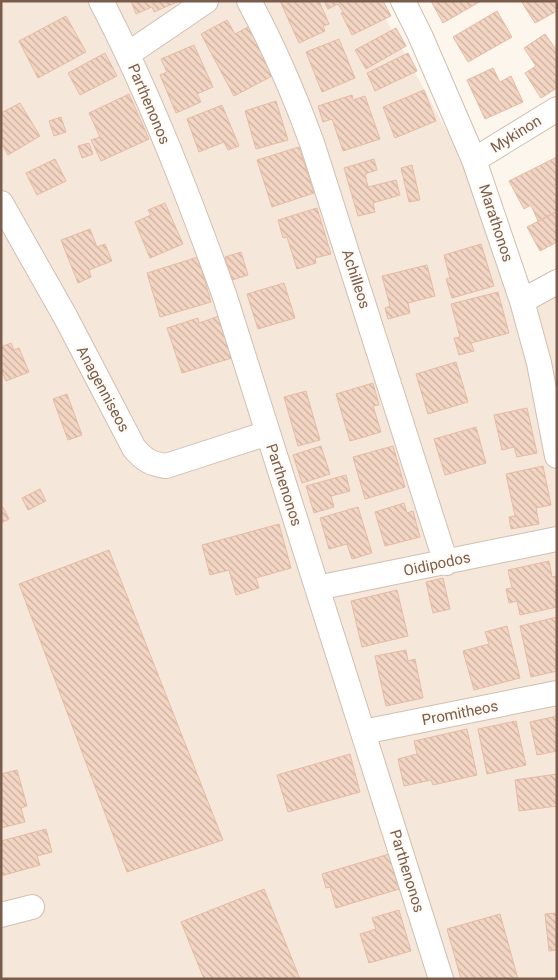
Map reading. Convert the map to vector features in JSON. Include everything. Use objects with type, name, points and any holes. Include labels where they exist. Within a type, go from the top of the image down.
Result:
[{"type":"street","name":"Parthenonos","points":[[101,1],[128,54],[197,220],[224,294],[442,979]]},
{"type":"street","points":[[128,54],[206,1]]},
{"type":"street","name":"Achilleos","points":[[249,1],[267,34],[291,86],[312,143],[446,563]]},
{"type":"street","name":"Marathonos","points":[[403,1],[420,35],[474,160],[522,301],[539,363],[557,456]]},
{"type":"street","name":"Mykinon","points":[[474,160],[557,109]]},
{"type":"street","name":"Anagenniseos","points":[[1,203],[65,316],[134,448],[144,459],[166,466],[268,434]]},
{"type":"street","points":[[522,301],[557,282]]},
{"type":"street","name":"Oidipodos","points":[[317,588],[557,539]]},
{"type":"street","name":"Promitheos","points":[[364,732],[557,693]]},
{"type":"street","points":[[1,915],[32,907]]},
{"type":"shaded area","points":[[1,1],[376,1],[541,304],[557,296],[557,979],[1,979]]},
{"type":"building","points":[[131,1],[177,2],[154,12],[152,7],[136,14]]},
{"type":"building","points":[[280,1],[319,1],[329,24],[323,26],[325,31],[299,43]]},
{"type":"building","points":[[324,1],[383,1],[391,16],[352,35],[338,4],[328,9]]},
{"type":"building","points":[[431,1],[481,1],[443,23]]},
{"type":"building","points":[[521,1],[557,1],[557,11],[535,23]]},
{"type":"building","points":[[497,11],[512,37],[468,62],[453,37]]},
{"type":"building","points":[[66,16],[86,52],[38,78],[19,41]]},
{"type":"building","points":[[227,20],[235,34],[250,26],[276,74],[234,96],[201,34]]},
{"type":"building","points":[[396,28],[406,46],[366,69],[355,50]]},
{"type":"building","points":[[545,34],[557,51],[557,88],[541,98],[525,73],[536,66],[524,48]]},
{"type":"building","points":[[339,39],[355,78],[322,92],[306,52]]},
{"type":"building","points":[[194,45],[213,87],[197,94],[201,102],[176,113],[160,75],[167,72],[161,59]]},
{"type":"building","points":[[105,53],[117,76],[80,95],[68,73]]},
{"type":"building","points":[[408,53],[417,71],[375,91],[367,73]]},
{"type":"building","points":[[493,68],[500,82],[511,76],[523,102],[485,119],[467,80]]},
{"type":"building","points":[[424,90],[436,121],[395,138],[383,107]]},
{"type":"building","points":[[129,94],[149,139],[101,161],[91,140],[100,137],[89,113]]},
{"type":"building","points":[[352,95],[353,100],[365,96],[380,139],[343,151],[332,119],[323,122],[318,106]]},
{"type":"building","points":[[276,101],[288,140],[256,149],[245,111]]},
{"type":"building","points":[[20,103],[40,136],[8,155],[1,143],[1,113]]},
{"type":"building","points":[[222,105],[239,146],[228,150],[224,142],[199,152],[187,119]]},
{"type":"building","points":[[61,117],[66,132],[54,136],[49,121]]},
{"type":"building","points":[[89,143],[93,154],[82,158],[78,146]]},
{"type":"building","points":[[299,147],[314,193],[272,207],[257,160]]},
{"type":"building","points":[[557,157],[557,183],[554,185],[557,191],[557,211],[538,221],[531,205],[524,209],[509,181]]},
{"type":"building","points":[[55,159],[66,181],[37,195],[26,173]]},
{"type":"building","points":[[374,159],[377,170],[365,174],[368,187],[396,180],[400,195],[373,203],[375,212],[358,216],[344,168]]},
{"type":"building","points":[[412,165],[420,200],[409,202],[401,168]]},
{"type":"building","points":[[165,203],[183,244],[150,258],[135,222],[151,215],[148,210]]},
{"type":"building","points":[[317,208],[331,254],[315,258],[316,263],[297,269],[287,237],[283,238],[278,220]]},
{"type":"building","points":[[557,212],[557,242],[540,251],[527,227]]},
{"type":"building","points":[[90,229],[97,247],[105,244],[112,261],[89,270],[91,277],[78,283],[61,240]]},
{"type":"building","points":[[481,244],[494,286],[452,298],[446,279],[450,278],[444,255]]},
{"type":"building","points":[[241,252],[248,275],[232,280],[225,257]]},
{"type":"building","points":[[198,257],[211,302],[160,317],[147,273]]},
{"type":"building","points":[[427,265],[435,296],[408,303],[410,313],[388,319],[385,308],[390,306],[382,276]]},
{"type":"building","points":[[284,283],[295,318],[258,329],[247,294]]},
{"type":"building","points":[[498,292],[509,333],[471,343],[474,351],[459,355],[454,338],[460,337],[451,304]]},
{"type":"building","points":[[219,316],[232,358],[182,373],[167,328],[198,318],[199,323]]},
{"type":"building","points":[[11,343],[14,350],[19,348],[29,372],[6,381],[1,370],[1,347]]},
{"type":"building","points":[[456,362],[468,402],[428,414],[416,374]]},
{"type":"building","points":[[373,383],[379,405],[373,406],[381,432],[350,441],[336,394]]},
{"type":"building","points":[[306,391],[320,440],[298,446],[284,397]]},
{"type":"building","points":[[67,394],[82,435],[68,440],[53,399]]},
{"type":"building","points":[[527,408],[537,453],[517,457],[514,447],[502,450],[494,415]]},
{"type":"building","points":[[476,427],[486,463],[445,475],[434,439]]},
{"type":"building","points":[[321,446],[330,474],[302,483],[293,455]]},
{"type":"building","points":[[393,446],[405,487],[365,499],[353,457]]},
{"type":"building","points":[[543,466],[551,505],[536,508],[539,524],[511,529],[509,517],[515,516],[506,474]]},
{"type":"building","points":[[346,475],[350,491],[331,496],[334,507],[314,513],[306,486]]},
{"type":"building","points":[[40,489],[46,501],[28,510],[22,498]]},
{"type":"building","points":[[404,503],[407,513],[413,511],[420,537],[385,546],[375,512]]},
{"type":"building","points":[[3,507],[9,519],[1,523],[1,508]]},
{"type":"building","points":[[358,507],[372,553],[352,559],[347,544],[329,549],[320,518]]},
{"type":"building","points":[[279,524],[291,568],[256,578],[259,588],[236,595],[229,570],[210,575],[202,545]]},
{"type":"building","points":[[109,550],[223,840],[127,872],[19,584]]},
{"type":"building","points":[[549,561],[552,577],[557,576],[557,607],[520,615],[517,601],[509,603],[506,589],[512,588],[508,570]]},
{"type":"building","points":[[443,578],[450,609],[433,613],[426,582]]},
{"type":"building","points":[[397,590],[408,636],[362,647],[351,601]]},
{"type":"building","points":[[557,617],[557,671],[531,677],[520,626]]},
{"type":"building","points":[[507,626],[520,678],[474,690],[463,651],[489,644],[485,632]]},
{"type":"building","points":[[406,650],[408,661],[415,659],[423,698],[386,706],[375,656]]},
{"type":"building","points":[[557,716],[557,751],[537,755],[530,722]]},
{"type":"building","points":[[516,721],[526,765],[487,774],[478,729]]},
{"type":"building","points":[[467,729],[477,775],[433,785],[431,780],[404,786],[398,759],[417,754],[414,741]]},
{"type":"building","points":[[350,754],[360,792],[288,812],[277,775]]},
{"type":"building","points":[[17,770],[27,806],[21,808],[25,822],[1,828],[1,774]]},
{"type":"building","points":[[557,774],[557,806],[519,811],[515,780]]},
{"type":"building","points":[[46,829],[52,852],[37,856],[40,865],[1,876],[1,841]]},
{"type":"building","points":[[389,854],[399,889],[336,908],[330,887],[326,888],[322,874]]},
{"type":"building","points":[[264,889],[300,979],[204,979],[181,922]]},
{"type":"building","points":[[399,910],[411,951],[369,963],[360,934],[376,929],[372,918]]},
{"type":"building","points":[[557,913],[557,950],[549,951],[545,914]]},
{"type":"building","points":[[500,914],[518,979],[461,979],[447,929]]}]
